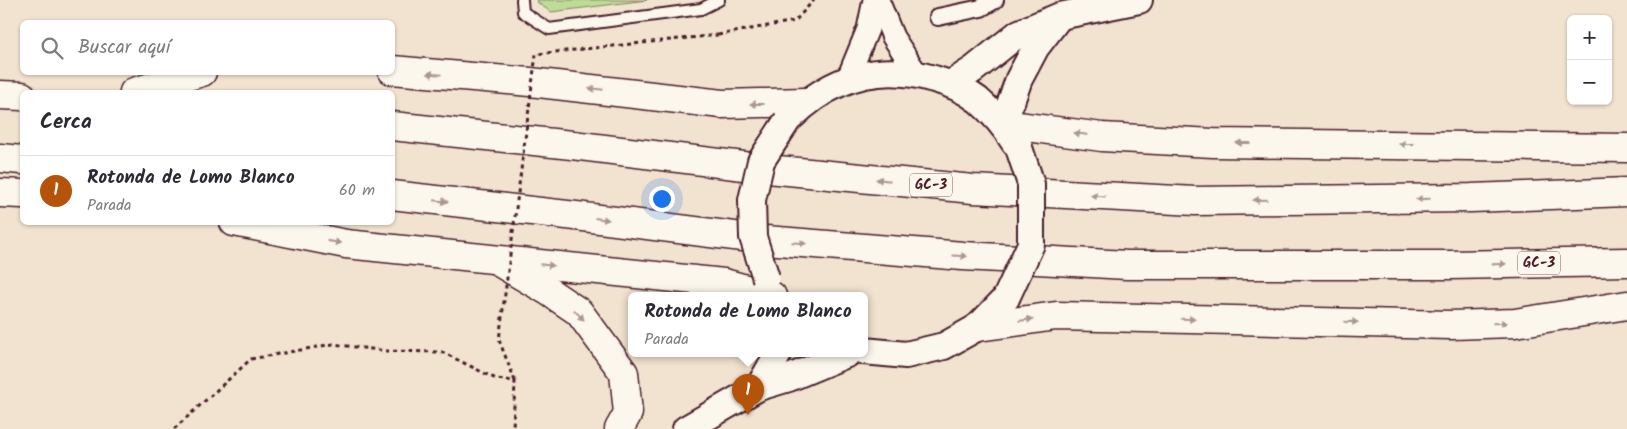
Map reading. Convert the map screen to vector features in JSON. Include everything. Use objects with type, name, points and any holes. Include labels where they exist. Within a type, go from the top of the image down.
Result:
[{"type":"highway","points":[[395,70],[530,82],[722,104],[806,102]]},
{"type":"highway","points":[[141,90],[192,75]]},
{"type":"highway","points":[[0,95],[20,96]]},
{"type":"highway","points":[[1003,124],[1102,137],[1213,143],[1627,148]]},
{"type":"highway","name":"GC-3","points":[[395,126],[572,145],[768,169],[973,189],[1195,201],[1471,198],[1627,192]]},
{"type":"highway","points":[[0,158],[20,160]]},
{"type":"highway","points":[[0,176],[20,175]]},
{"type":"highway","points":[[0,193],[20,194]]},
{"type":"highway","name":"GC-3","points":[[395,196],[576,216],[766,240],[963,256],[1127,265],[1450,265],[1627,262]]},
{"type":"highway","points":[[249,225],[346,244],[724,283],[772,290]]},
{"type":"highway","points":[[495,260],[548,291],[579,312],[624,373],[628,414],[620,429]]},
{"type":"highway","points":[[978,327],[1056,316],[1451,325],[1515,323],[1627,304]]},
{"type":"street","points":[[847,80],[868,29],[874,0]]},
{"type":"street","points":[[878,0],[893,37],[917,74]]},
{"type":"street","points":[[938,17],[981,8],[995,0]]},
{"type":"street","points":[[951,84],[974,69],[1018,33],[1056,8],[1139,0]]},
{"type":"street","points":[[1003,124],[1019,79],[1056,8]]},
{"type":"street","points":[[772,290],[753,237],[752,200],[761,161],[786,121],[806,102],[826,89],[847,80],[867,74],[892,72],[917,74],[951,84],[977,99],[1003,124],[1019,148],[1031,184],[1031,244],[1006,298],[978,327],[944,346],[906,355],[868,351]]},
{"type":"street","points":[[759,387],[776,357]]},
{"type":"street","points":[[686,429],[759,387],[789,378],[840,357]]},
{"type":"lane","points":[[522,0],[523,12],[549,29],[701,9],[719,0]]},
{"type":"path","points":[[513,429],[515,381],[499,340],[503,296],[536,54],[718,36],[796,21],[814,0]]},
{"type":"path","points":[[174,429],[251,359],[333,344],[386,351],[442,352],[496,379],[515,381]]},
{"type":"green space","points":[[537,0],[647,0],[551,12],[538,3]]},
{"type":"place","name":"Rotonda de Lomo Blanco","points":[[748,415]]}]
